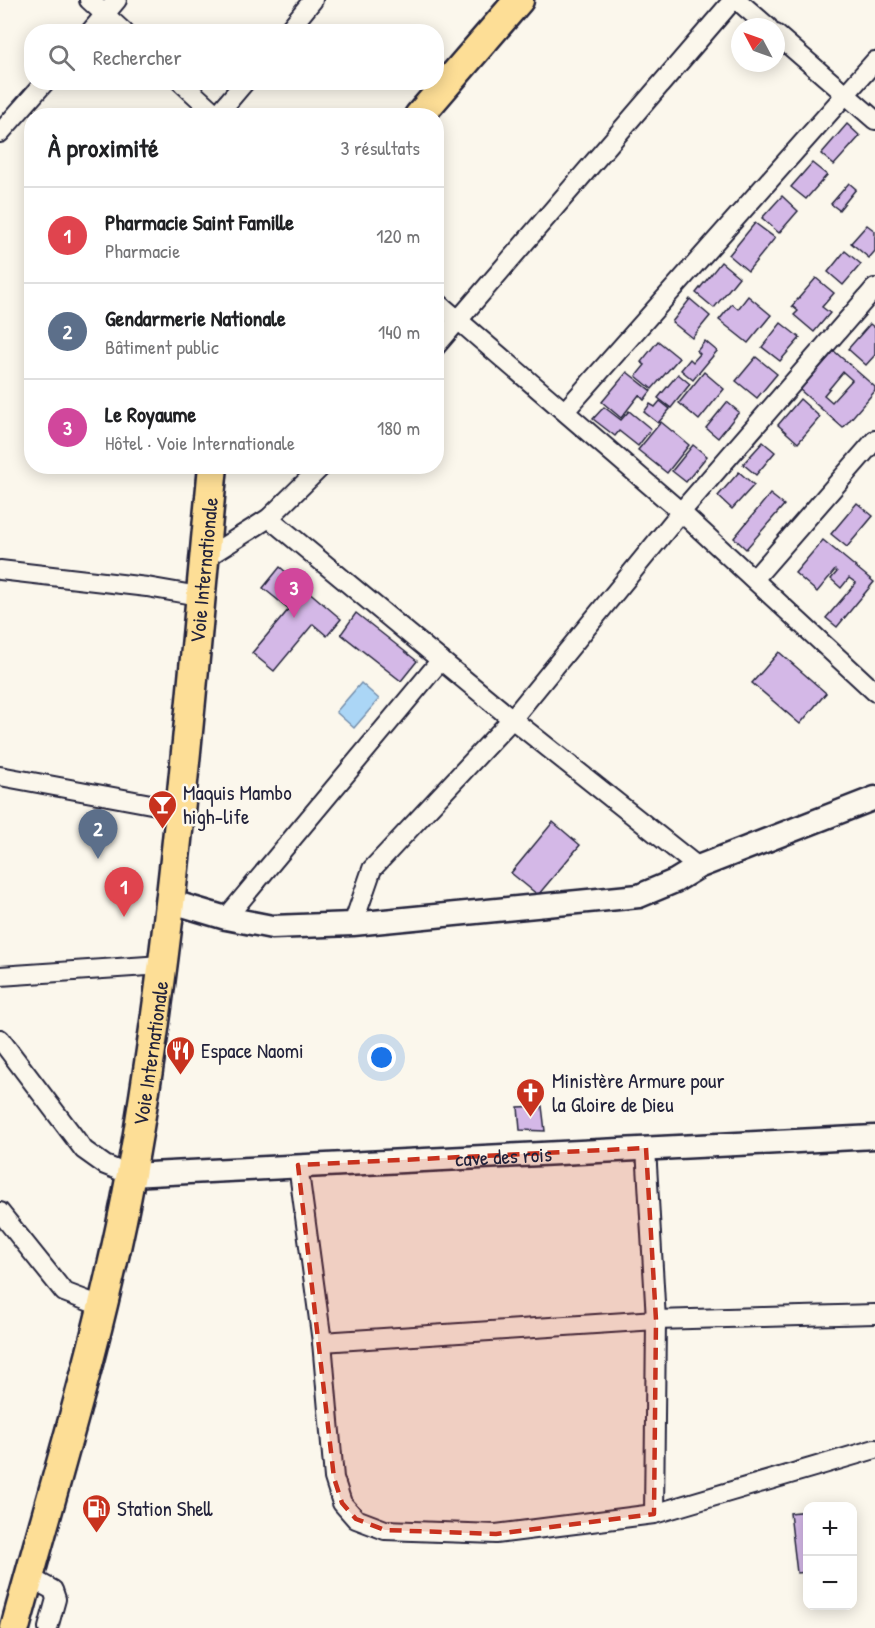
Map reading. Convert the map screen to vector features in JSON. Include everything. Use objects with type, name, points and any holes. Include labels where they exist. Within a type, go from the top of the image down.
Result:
[{"type":"main road","points":[[444,86],[519,0]]},
{"type":"main road","points":[[425,108],[441,90]]},
{"type":"main road","name":"Voie Internationale","points":[[14,1622],[29,1577],[101,1306],[130,1175],[162,965],[212,474]]},
{"type":"street","points":[[89,0],[116,24]]},
{"type":"street","points":[[97,24],[117,0]]},
{"type":"street","points":[[294,24],[313,0]]},
{"type":"street","points":[[444,337],[735,0],[757,18]]},
{"type":"street","points":[[785,42],[875,120]]},
{"type":"street","points":[[565,411],[875,61]]},
{"type":"street","points":[[0,133],[38,90]]},
{"type":"street","points":[[190,90],[209,108]]},
{"type":"street","points":[[224,108],[239,90]]},
{"type":"street","points":[[353,924],[372,869],[512,719],[681,512],[875,288]]},
{"type":"street","points":[[444,307],[681,512],[875,692]]},
{"type":"street","points":[[754,578],[875,440]]},
{"type":"street","points":[[204,558],[269,518],[314,474]]},
{"type":"street","points":[[269,518],[512,719],[698,867]]},
{"type":"street","points":[[0,570],[147,587],[199,596]]},
{"type":"street","points":[[226,918],[441,660]]},
{"type":"street","points":[[0,776],[178,809]]},
{"type":"street","points":[[169,901],[226,918],[272,927],[353,924],[639,896],[675,881],[698,867],[875,798]]},
{"type":"street","points":[[0,976],[162,965]]},
{"type":"street","points":[[0,1039],[84,1150],[105,1165],[130,1175]]},
{"type":"street","name":"cave des rois","points":[[130,1175],[875,1137]]},
{"type":"street","points":[[646,1148],[656,1320],[654,1515]]},
{"type":"street","points":[[298,1165],[322,1342],[334,1478],[342,1503],[356,1520],[385,1530],[496,1534],[654,1515],[875,1449]]},
{"type":"street","points":[[0,1212],[64,1292],[101,1306]]},
{"type":"street","points":[[322,1342],[656,1320],[875,1314]]},
{"type":"street","points":[[29,1577],[53,1590],[56,1599],[48,1628]]},
{"type":"highlighted area","points":[[646,1148],[656,1320],[654,1514],[496,1534],[385,1530],[356,1519],[342,1503],[334,1478],[298,1165]]},
{"type":"water","points":[[361,683],[379,699],[354,728],[336,712]]},
{"type":"building","points":[[847,124],[860,136],[834,165],[821,154]]},
{"type":"building","points":[[812,163],[827,175],[806,199],[791,187]]},
{"type":"building","points":[[849,183],[856,189],[839,210],[831,204]]},
{"type":"building","points":[[782,196],[798,211],[779,233],[762,218]]},
{"type":"building","points":[[755,223],[775,238],[748,271],[729,255]]},
{"type":"building","points":[[867,225],[875,231],[875,251],[869,258],[851,243]]},
{"type":"building","points":[[845,251],[861,264],[843,285],[828,272]]},
{"type":"building","points":[[721,262],[739,277],[714,308],[696,293]]},
{"type":"building","points":[[816,278],[834,293],[822,307],[830,313],[814,332],[794,315],[798,311],[792,306]]},
{"type":"building","points":[[748,296],[771,315],[748,343],[719,320],[732,304],[738,309]]},
{"type":"building","points":[[690,299],[710,316],[692,338],[672,322]]},
{"type":"building","points":[[781,323],[800,338],[780,361],[762,347]]},
{"type":"building","points":[[870,324],[875,328],[875,355],[866,365],[848,349]]},
{"type":"building","points":[[658,341],[679,358],[652,389],[636,376],[645,365],[641,362]]},
{"type":"building","points":[[705,341],[717,351],[693,380],[681,370],[690,359],[693,362],[700,354],[697,351]]},
{"type":"building","points":[[834,351],[875,387],[875,391],[843,428],[800,390]],"holes":[[[843,372],[852,380],[832,402],[824,395]]]},
{"type":"building","points":[[756,357],[777,374],[757,398],[736,381]]},
{"type":"building","points":[[627,372],[651,391],[644,400],[639,395],[621,418],[602,402]]},
{"type":"building","points":[[704,372],[724,389],[699,420],[679,403]]},
{"type":"building","points":[[678,374],[690,384],[671,408],[658,398]]},
{"type":"building","points":[[800,399],[820,417],[798,443],[778,425]]},
{"type":"building","points":[[660,401],[670,409],[658,423],[644,412],[650,404],[655,407]]},
{"type":"building","points":[[727,402],[739,412],[718,438],[706,428]]},
{"type":"building","points":[[604,407],[621,420],[629,411],[651,429],[638,446],[619,431],[615,436],[593,419]]},
{"type":"building","points":[[661,422],[689,445],[667,473],[638,450]]},
{"type":"building","points":[[763,442],[775,452],[756,475],[743,464]]},
{"type":"building","points":[[693,445],[707,456],[686,482],[672,471]]},
{"type":"building","points":[[739,472],[754,485],[732,509],[718,496]]},
{"type":"building","points":[[770,494],[784,505],[746,549],[734,538]]},
{"type":"building","points":[[857,503],[873,516],[847,547],[831,534]]},
{"type":"building","points":[[823,540],[874,582],[837,627],[826,618],[856,583],[849,578],[841,588],[831,579],[837,572],[835,570],[817,592],[795,573]]},
{"type":"building","points":[[280,567],[341,619],[327,636],[313,624],[274,671],[252,653],[289,609],[263,588]]},
{"type":"building","points":[[356,613],[417,661],[401,681],[341,634]]},
{"type":"building","points":[[779,652],[826,693],[800,724],[752,683]]},
{"type":"building","points":[[553,822],[580,845],[538,895],[511,873]]},
{"type":"building","name":"Ministère Armure pour la Gloire de Dieu","points":[[542,1106],[545,1131],[520,1130],[518,1107]]},
{"type":"building","points":[[803,1512],[803,1572],[797,1573],[790,1513]]},
{"type":"place","name":"Le Royaume","points":[[294,618]]},
{"type":"place","name":"Maquis Mambo high-life","points":[[162,830]]},
{"type":"place","name":"Gendarmerie Nationale","points":[[98,859]]},
{"type":"place","name":"Pharmacie Saint Famille","points":[[124,917]]},
{"type":"place","name":"Espace Naomi","points":[[180,1076]]},
{"type":"place","name":"Ministère Armure pour la Gloire de Dieu","points":[[531,1118]]},
{"type":"place","name":"Station Shell","points":[[96,1534]]}]
